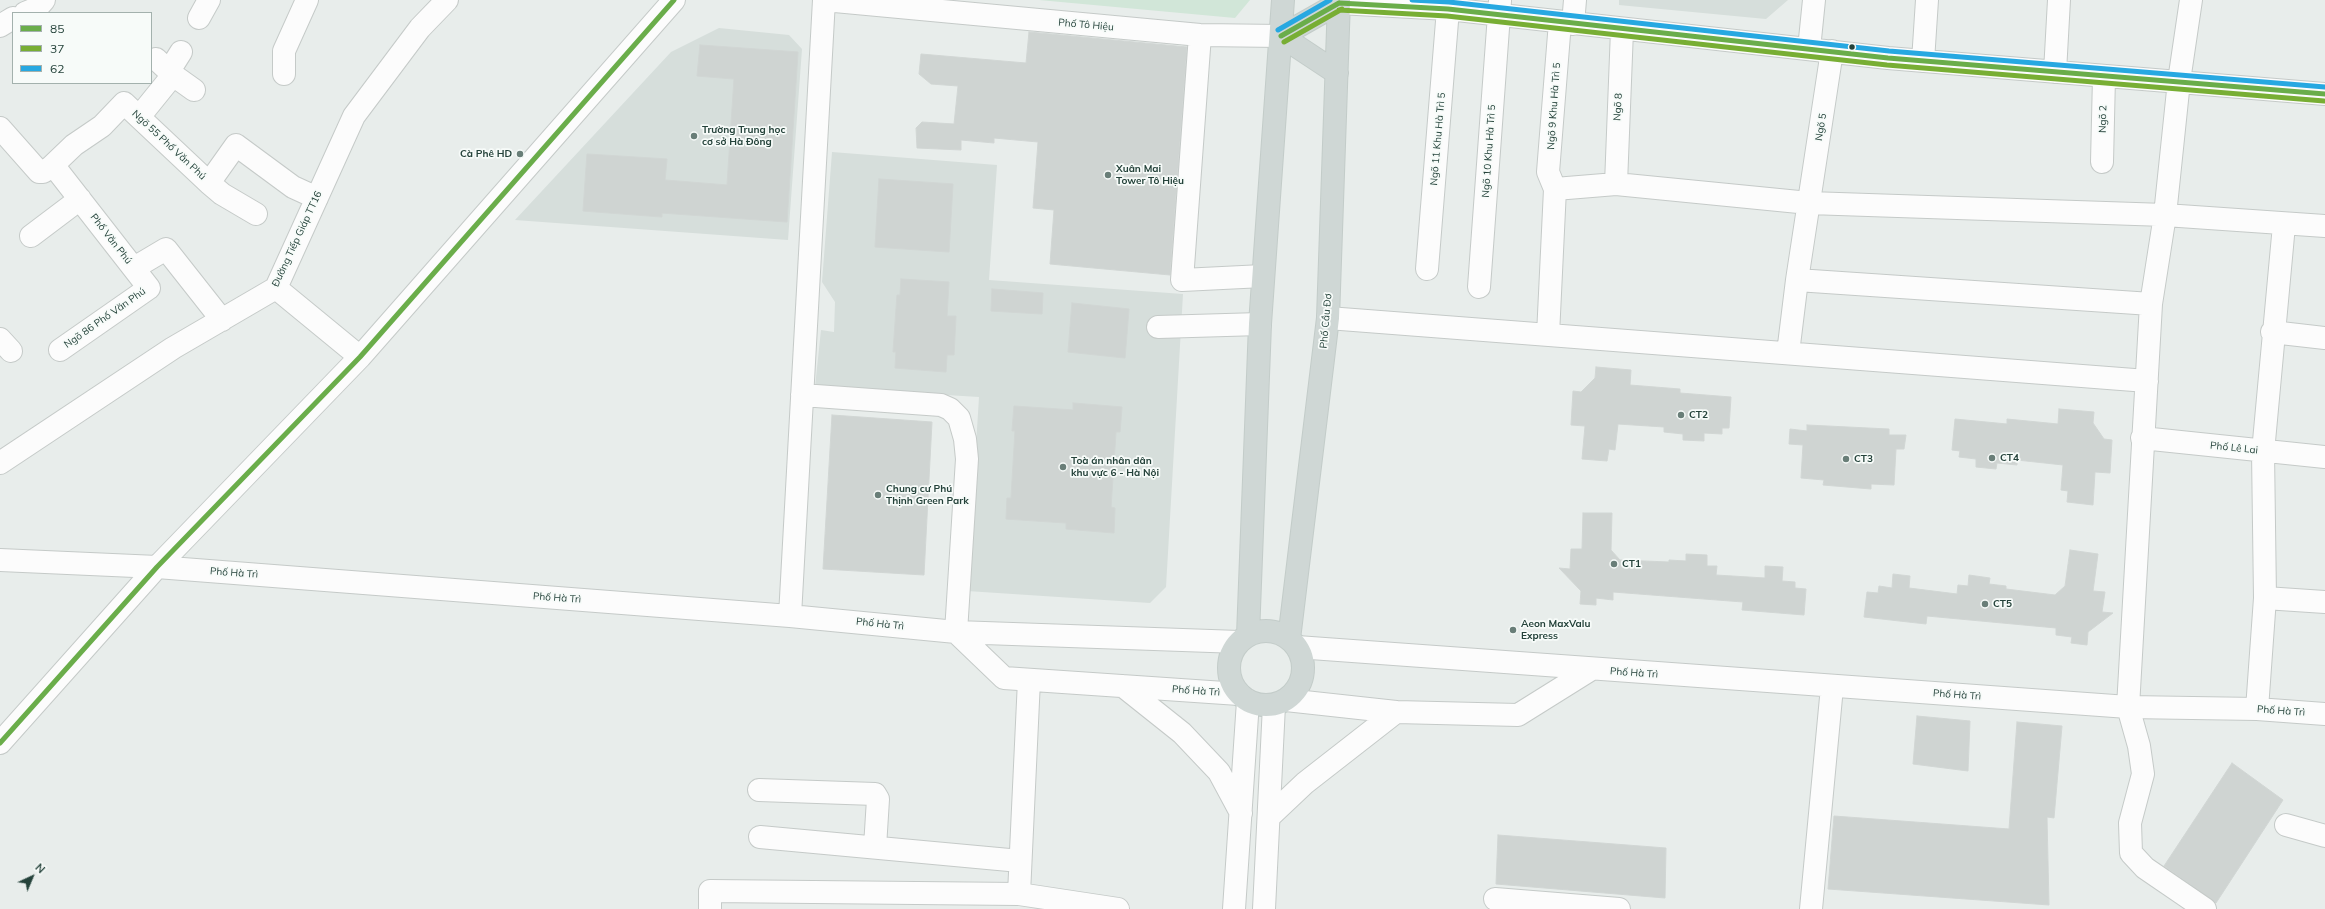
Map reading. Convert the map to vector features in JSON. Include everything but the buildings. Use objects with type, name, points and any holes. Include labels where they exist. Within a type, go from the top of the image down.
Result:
[{"type":"main road","points":[[1244,638],[1260,324],[1283,0]]},
{"type":"main road","points":[[1281,36],[1338,1]]},
{"type":"main road","name":"Phố Cầu Đơ","points":[[1293,643],[1328,318],[1337,73],[1338,1]]},
{"type":"main road","points":[[1281,36],[1337,73]]},
{"type":"main road","points":[[1259,631],[1270,631],[1293,643],[1302,657],[1303,668],[1301,680],[1295,692],[1280,703],[1261,706],[1243,698],[1232,685],[1228,674],[1228,662],[1232,651],[1244,638],[1259,631]]},
{"type":"street","points":[[27,12],[37,8],[44,0]]},
{"type":"street","points":[[284,74],[284,51],[307,0]]},
{"type":"street","name":"Đường Tiếp Giáp TT16","points":[[0,463],[166,352],[276,288],[354,116],[420,28],[447,0]]},
{"type":"street","points":[[0,743],[157,567],[360,357],[674,0]]},
{"type":"street","points":[[790,616],[824,0]]},
{"type":"street","name":"Phố Tô Hiệu","points":[[824,0],[1200,35],[1281,36]]},
{"type":"street","name":"Ngõ 9 Khu Hà Trì 5","points":[[1555,189],[1548,172],[1566,23],[1575,0]]},
{"type":"street","points":[[1809,49],[1814,0]]},
{"type":"street","points":[[1923,61],[1927,0]]},
{"type":"street","points":[[2055,72],[2059,0]]},
{"type":"street","points":[[2191,0],[2179,81],[2165,215],[2151,304],[2148,381],[2142,438],[2128,707],[2139,746],[2143,774],[2130,823],[2132,852],[2145,868],[2205,909]]},
{"type":"street","points":[[1338,1],[1448,9],[1500,8],[1566,23],[1622,30],[1923,61],[2325,94]]},
{"type":"street","name":"Ngõ 10 Khu Hà Trì 5","points":[[1479,287],[1500,8]]},
{"type":"street","name":"Ngõ 11 Khu Hà Trì 5","points":[[1428,269],[1448,9]]},
{"type":"street","points":[[0,26],[12,19]]},
{"type":"street","name":"Ngõ 8","points":[[1616,184],[1622,30]]},
{"type":"street","points":[[1200,35],[1182,280],[1263,276]]},
{"type":"street","name":"Ngõ 5","points":[[1788,353],[1797,280],[1832,51]]},
{"type":"street","points":[[139,117],[166,68],[181,52]]},
{"type":"street","points":[[166,68],[194,90]]},
{"type":"street","name":"Ngõ 2","points":[[2102,162],[2104,77]]},
{"type":"street","name":"Ngõ 55 Phố Văn Phú","points":[[51,167],[74,145],[102,126],[124,103],[222,194],[256,214]]},
{"type":"street","points":[[0,128],[39,172],[43,172],[51,167]]},
{"type":"street","points":[[209,183],[236,145],[293,187],[317,198]]},
{"type":"street","name":"Phố Văn Phú","points":[[51,167],[57,170],[134,268],[166,249],[222,320]]},
{"type":"street","points":[[1548,335],[1555,189],[1616,184],[1809,203],[2165,215],[2284,225],[2325,226]]},
{"type":"street","points":[[31,236],[80,199]]},
{"type":"street","points":[[2257,709],[2265,598],[2263,452],[2272,332],[2284,225]]},
{"type":"street","name":"Ngõ 86 Phố Văn Phú","points":[[60,350],[150,288],[134,268]]},
{"type":"street","points":[[1797,280],[2151,304]]},
{"type":"street","points":[[276,288],[360,357]]},
{"type":"street","points":[[1328,318],[2148,381]]},
{"type":"street","points":[[1158,327],[1260,324]]},
{"type":"street","points":[[2272,332],[2325,338]]},
{"type":"street","points":[[802,395],[941,405],[950,409],[959,418],[968,459],[956,632]]},
{"type":"street","name":"Phố Lê Lai","points":[[2142,438],[2263,452],[2325,457]]},
{"type":"street","name":"Phố Hà Trì","points":[[0,560],[157,567],[790,616],[956,632],[1244,638]]},
{"type":"street","points":[[2265,598],[2325,602]]},
{"type":"street","name":"Phố Hà Trì","points":[[956,632],[1004,678],[1123,686],[1243,698]]},
{"type":"street","name":"Phố Hà Trì","points":[[1293,643],[1590,670],[1832,687],[2128,707],[2257,709],[2325,714]]},
{"type":"street","points":[[1264,909],[1269,817],[1280,703],[1396,712],[1518,715],[1590,670]]},
{"type":"street","points":[[1019,894],[1029,680]]},
{"type":"street","points":[[1123,686],[1182,733],[1219,772],[1241,813]]},
{"type":"street","points":[[1811,909],[1832,687]]},
{"type":"street","points":[[1234,909],[1241,813],[1243,698]]},
{"type":"street","points":[[1269,817],[1311,778],[1396,712]]},
{"type":"street","points":[[759,790],[875,794],[878,799],[875,847]]},
{"type":"street","points":[[2286,825],[2325,836]]},
{"type":"street","points":[[760,837],[1020,861]]},
{"type":"street","points":[[710,909],[710,891],[930,901],[1019,894],[1118,909]]},
{"type":"street","points":[[1495,899],[1619,909]]},
{"type":"shaded area","points":[[1619,0],[1788,0],[1766,19],[1619,5]]},
{"type":"shaded area","name":"Trường Trung học cơ sở Hà Đông","points":[[719,28],[789,35],[802,49],[788,240],[515,220],[671,52]]},
{"type":"shaded area","points":[[832,152],[997,165],[989,280],[1183,294],[1166,587],[1150,603],[967,591],[979,397],[815,387],[821,330],[834,332],[835,302],[822,282]]},
{"type":"green space","points":[[1039,0],[1250,0],[1235,18]]},
{"type":"transit line","name":"85","points":[[0,743],[157,567],[360,357],[674,0]]},
{"type":"transit line","name":"62","points":[[1278,30],[1330,0]]},
{"type":"transit line","name":"62","points":[[1412,0],[1449,2],[1889,51],[2325,87]]},
{"type":"transit line","name":"85","points":[[1339,3],[1448,9],[1888,58],[2325,94]]},
{"type":"transit line","name":"85","points":[[1281,36],[1339,3]]},
{"type":"transit line","name":"37","points":[[1284,42],[1342,9]]},
{"type":"transit line","name":"37","points":[[1339,10],[1447,16],[1887,65],[2324,101]]},
{"type":"place","name":"Trường Trung học cơ sở Hà Đông","points":[[694,136]]},
{"type":"place","name":"Cà Phê HD","points":[[520,154]]},
{"type":"place","name":"Xuân Mai Tower Tô Hiệu","points":[[1108,175]]},
{"type":"place","name":"CT2","points":[[1681,415]]},
{"type":"place","name":"CT4","points":[[1992,458]]},
{"type":"place","name":"CT3","points":[[1846,459]]},
{"type":"place","name":"Toà án nhân dân khu vực 6 - Hà Nội","points":[[1063,467]]},
{"type":"place","name":"Chung cư Phú Thịnh Green Park","points":[[878,495]]},
{"type":"place","name":"CT1","points":[[1614,564]]},
{"type":"place","name":"CT5","points":[[1985,604]]},
{"type":"place","name":"Aeon MaxValu Express","points":[[1513,630]]}]
